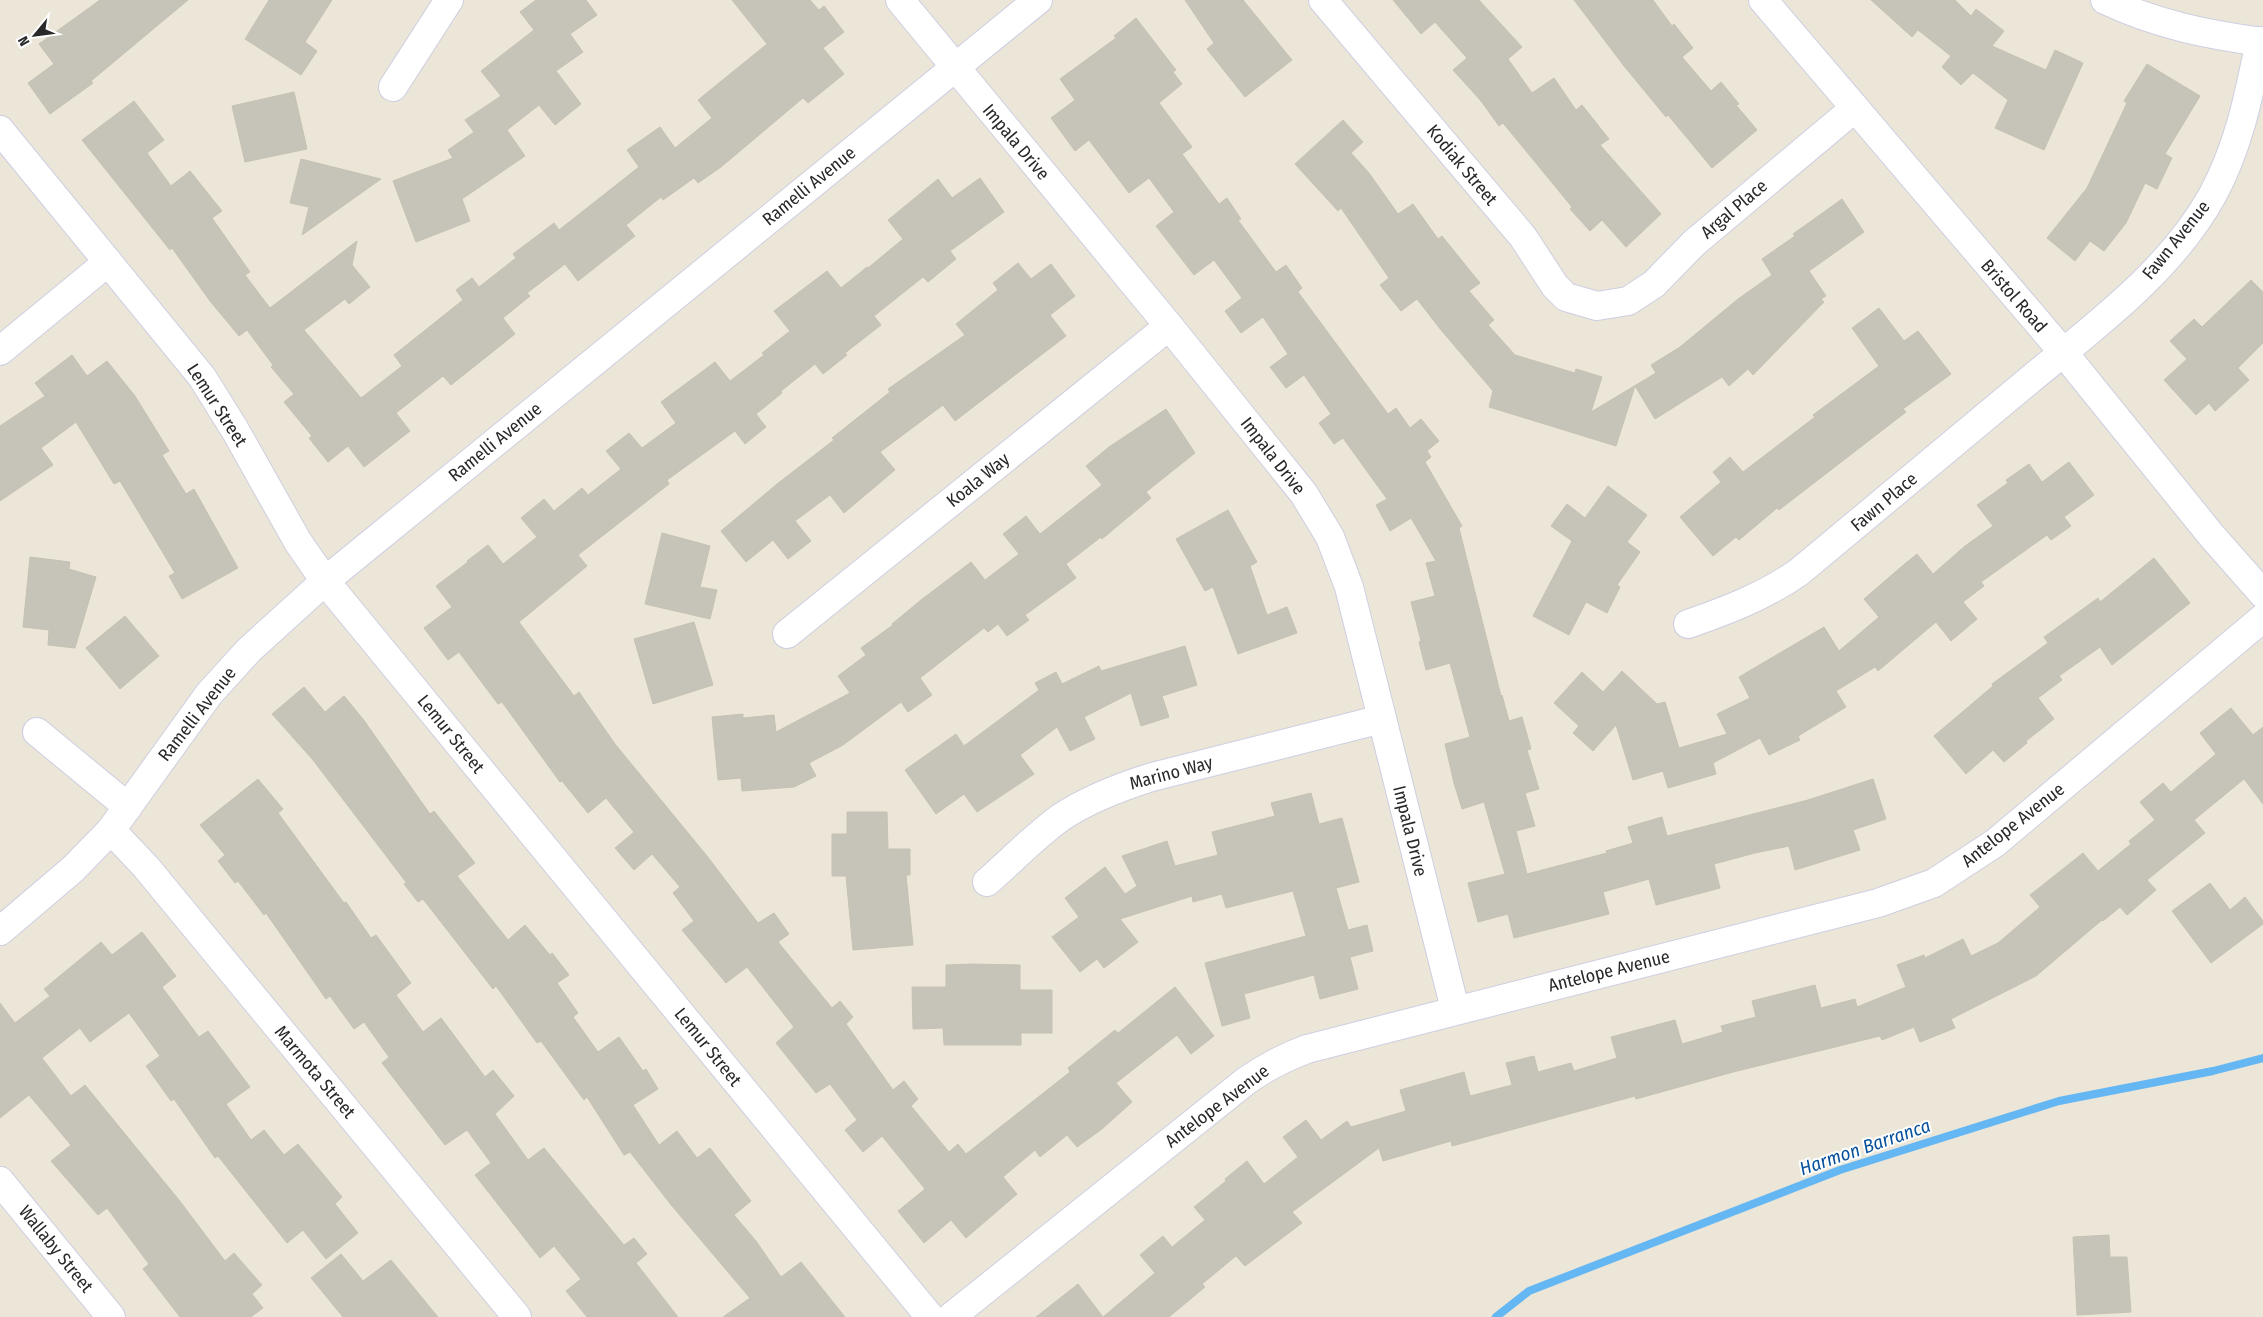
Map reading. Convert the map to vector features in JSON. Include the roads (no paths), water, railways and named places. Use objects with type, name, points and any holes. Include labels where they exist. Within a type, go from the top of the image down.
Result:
[{"type":"street","points":[[393,88],[449,0]]},
{"type":"street","name":"Impala Drive","points":[[900,0],[1169,326],[1304,494],[1330,537],[1349,587],[1455,1010]]},
{"type":"street","name":"Ramelli Avenue","points":[[0,932],[74,869],[111,830],[209,694],[249,650],[325,581],[1038,0]]},
{"type":"street","name":"Kodiak Street","points":[[1323,0],[1523,237],[1555,286],[1566,296],[1579,301],[1597,306],[1612,304]]},
{"type":"street","name":"Bristol Road","points":[[1762,0],[2063,352],[2210,535],[2263,594]]},
{"type":"street","points":[[2105,0],[2133,12],[2186,29],[2262,41]]},
{"type":"street","name":"Fawn Avenue","points":[[2063,352],[2142,283],[2165,259],[2201,213],[2219,181],[2239,134],[2262,41]]},
{"type":"street","name":"Argal Place","points":[[1612,304],[1628,301],[1654,284],[1694,243],[1854,108]]},
{"type":"street","name":"Lemur Street","points":[[0,130],[202,377],[235,430],[298,542],[325,581],[930,1317]]},
{"type":"street","points":[[0,351],[108,262]]},
{"type":"street","name":"Koala Way","points":[[787,634],[1169,326]]},
{"type":"street","name":"Fawn Place","points":[[1688,624],[1747,603],[1783,584],[2063,352]]},
{"type":"street","name":"Antelope Avenue","points":[[951,1317],[1238,1087],[1270,1065],[1307,1048],[1878,903],[1934,883],[1995,843],[2263,618]]},
{"type":"street","name":"Marino Way","points":[[987,882],[1060,819],[1087,802],[1116,789],[1152,777],[1382,720]]},
{"type":"street","points":[[38,732],[128,807]]},
{"type":"street","name":"Marmota Street","points":[[111,830],[152,875],[517,1317]]},
{"type":"street","name":"Wallaby Street","points":[[0,1181],[111,1317]]},
{"type":"waterway","name":"Harmon Barranca","points":[[1496,1317],[1529,1291],[1840,1170],[2059,1101],[2213,1071],[2263,1058]]}]
